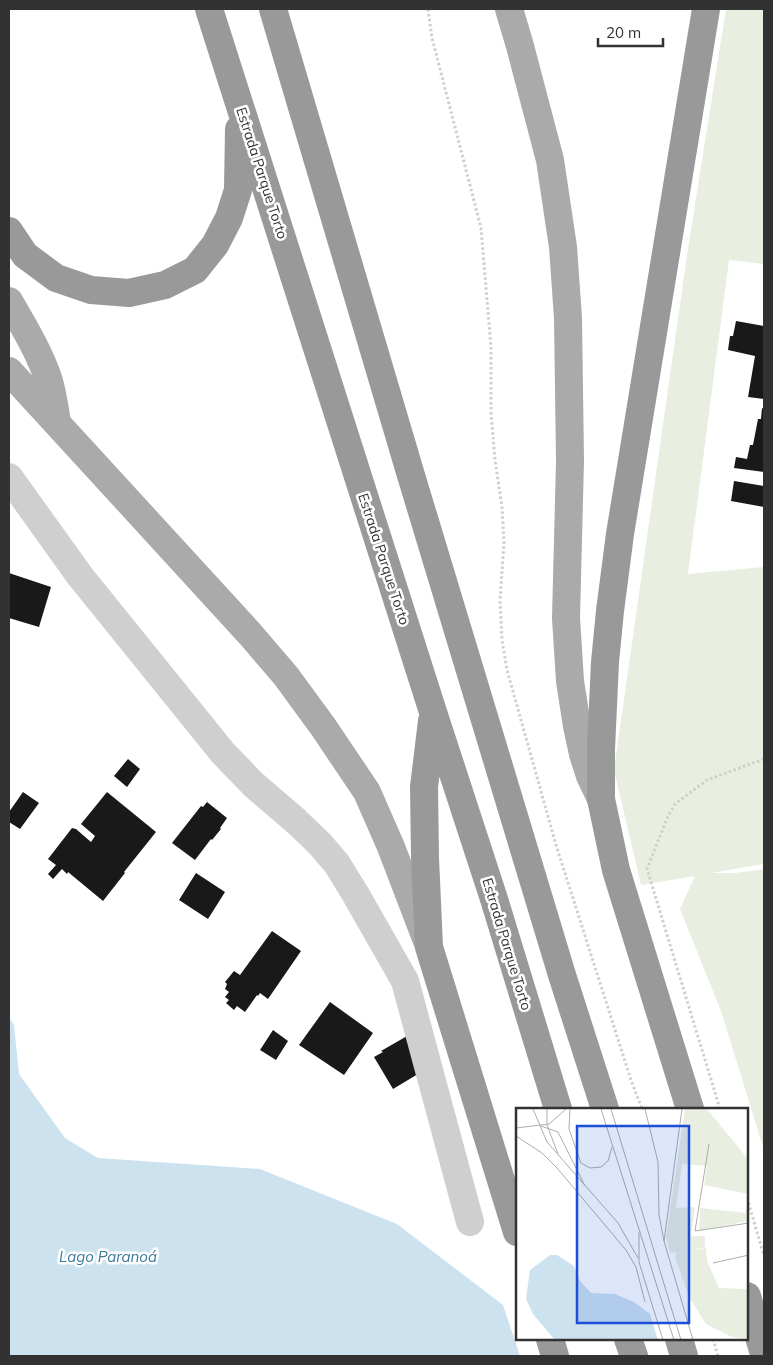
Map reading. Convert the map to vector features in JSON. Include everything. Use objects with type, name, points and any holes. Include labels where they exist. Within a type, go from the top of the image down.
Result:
[{"type":"highway","name":"Estrada Parque Torto","points":[[209,9],[494,899],[558,1108]]},
{"type":"highway","points":[[274,9],[410,472],[562,975],[605,1108]]},
{"type":"highway","points":[[690,1108],[616,870],[601,799],[601,750],[605,662],[620,534],[706,9]]},
{"type":"highway","points":[[9,231],[25,255],[56,278],[91,290],[129,293],[165,285],[195,270],[215,245],[229,218],[238,190],[239,103]]},
{"type":"highway","points":[[433,712],[424,787],[429,947],[516,1229]]},
{"type":"highway","points":[[748,1299],[764,1354]]},
{"type":"highway","points":[[550,1340],[555,1356]]},
{"type":"highway","points":[[628,1340],[634,1356]]},
{"type":"highway","points":[[679,1340],[684,1356]]},
{"type":"main road","points":[[509,9],[550,160],[563,248],[568,318],[570,462],[566,618],[570,681],[583,754],[590,776],[601,799]]},
{"type":"main road","points":[[9,302],[26,329],[39,356],[49,382],[57,423]]},
{"type":"main road","points":[[9,371],[250,634],[286,676],[324,728],[367,792],[391,847],[429,947]]},
{"type":"street","points":[[9,477],[80,576],[223,753],[254,785],[320,844],[337,864],[405,981],[470,1222]]},
{"type":"path","points":[[428,9],[435,47],[481,228],[491,347],[491,412],[495,460],[502,507],[504,543],[500,600],[502,640],[507,670],[556,845],[642,1108]]},
{"type":"path","points":[[720,1108],[646,869],[668,816],[675,804],[707,780],[764,759]]},
{"type":"path","points":[[748,1201],[764,1256]]},
{"type":"path","points":[[713,1340],[718,1356]]},
{"type":"green space","points":[[726,9],[764,9],[764,264],[729,260],[688,574],[764,567],[764,864],[711,873],[735,873],[764,869],[764,1150],[721,1011],[680,909],[695,876],[641,885],[614,770],[687,255]]},
{"type":"water","name":"Lago Paranoá","points":[[9,1017],[14,1025],[19,1074],[65,1138],[98,1158],[260,1169],[397,1224],[503,1305],[520,1356],[9,1356]]},
{"type":"building","points":[[736,321],[764,326],[764,399],[748,397],[755,356],[728,350],[730,336],[733,336]]},
{"type":"building","points":[[762,408],[764,409],[764,472],[734,468],[736,457],[747,459],[750,445],[753,445],[758,419],[761,419]]},
{"type":"building","points":[[734,481],[764,486],[764,507],[731,501]]},
{"type":"building","points":[[9,573],[51,587],[39,627],[9,618]]},
{"type":"building","points":[[128,759],[140,769],[127,787],[114,776]]},
{"type":"building","points":[[23,792],[39,803],[20,829],[9,822],[9,812]]},
{"type":"building","points":[[107,792],[156,832],[103,901],[62,869],[53,879],[48,874],[56,865],[48,859],[72,828],[76,829],[91,842],[95,836],[81,824]]},
{"type":"building","points":[[207,802],[227,818],[221,829],[195,860],[172,843],[201,806],[203,807]]},
{"type":"building","points":[[196,873],[225,892],[208,919],[179,900]]},
{"type":"building","points":[[272,931],[301,951],[268,999],[260,993],[245,1012],[237,1006],[234,1010],[226,1003],[229,1000],[225,997],[229,992],[225,989],[227,984],[225,982],[234,971],[240,975]]},
{"type":"building","points":[[330,1002],[373,1033],[344,1075],[299,1045]]},
{"type":"building","points":[[273,1030],[288,1041],[276,1060],[260,1050]]},
{"type":"building","points":[[414,1032],[433,1065],[393,1089],[374,1057]]}]
